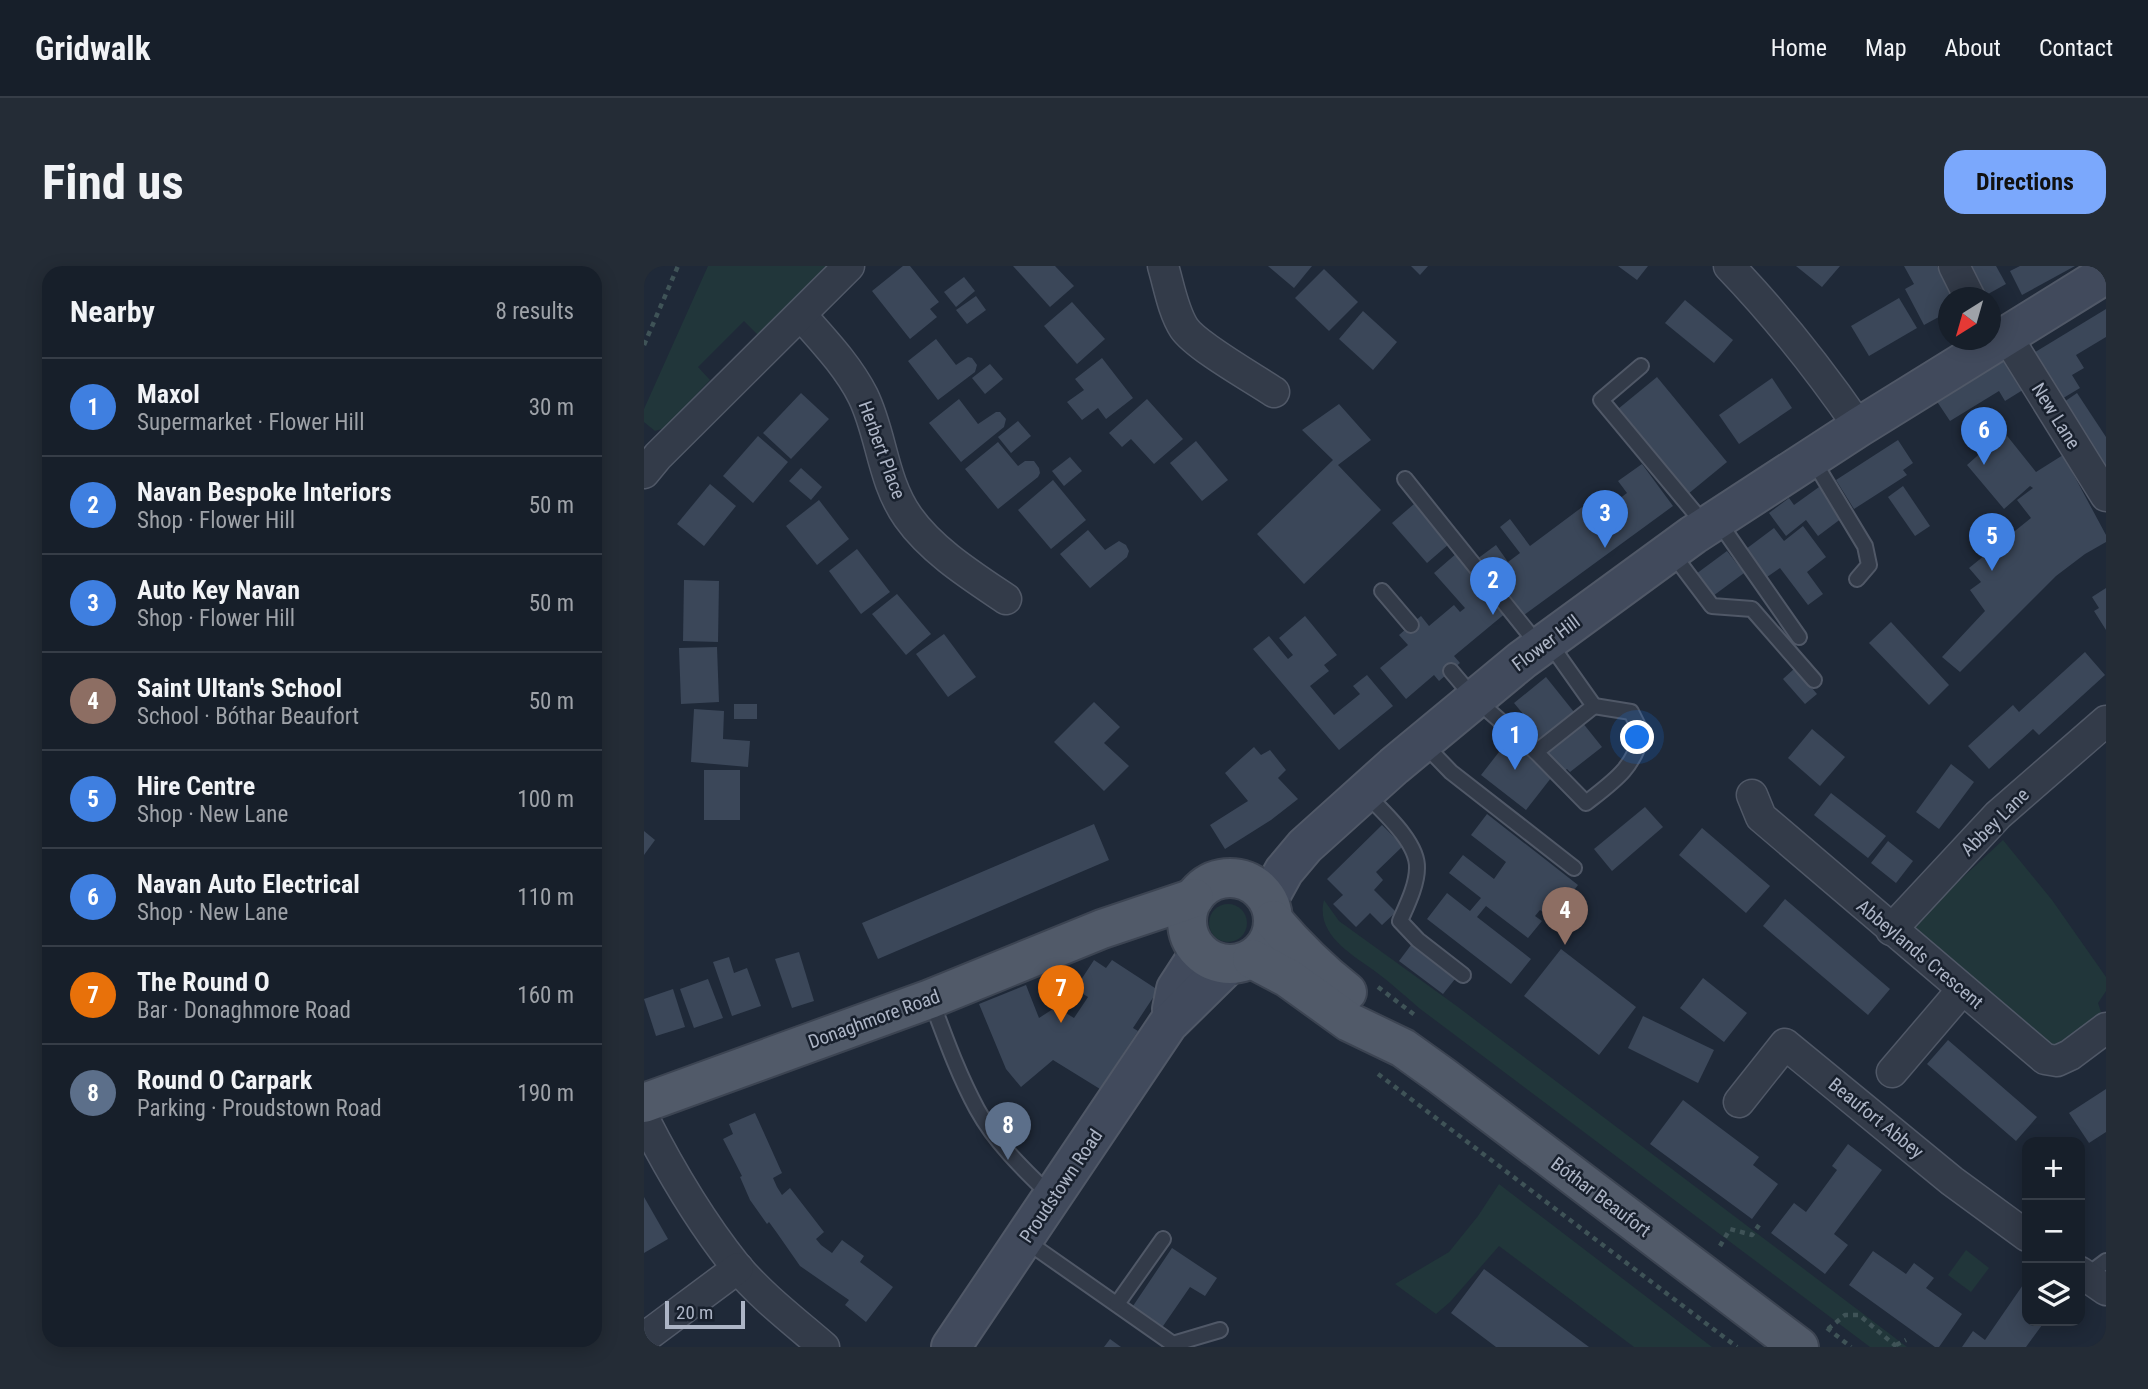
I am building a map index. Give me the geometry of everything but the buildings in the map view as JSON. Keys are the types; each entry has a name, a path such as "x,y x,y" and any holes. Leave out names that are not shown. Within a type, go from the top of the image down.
{"main road":[{"name":"Flower Hill","path":"2001,335 2106,274"},
{"name":"Flower Hill","path":"1271,910 1284,872 1305,846 1422,742 1463,684 1544,644 1712,523 1978,350"},
{"path":"1102,929 1218,953 1268,942 1271,910 1254,886 1236,878 1226,878 1207,885 1194,898 1189,910 1187,922 1218,953"},
{"name":"Donaghmore Road","path":"644,1103 930,999 1102,929 1194,898"},
{"name":"Bóthar Beaufort","path":"1271,910 1299,950 1323,973 1362,1003 1403,1048"},
{"name":"Bóthar Beaufort","path":"1218,953 1288,978 1349,1021 1403,1048 1814,1338"},
{"name":"Proudstown Road","path":"951,1347 1168,1024 1176,989 1218,953"}],"street":[{"path":"644,474 658,456 849,266"},
{"path":"1163,266 1178,317 1185,330 1274,392"},
{"path":"1728,266 1766,304 1802,347 1859,427"},
{"path":"1955,266 1965,287"},
{"name":"Herbert Place","path":"801,315 842,362 863,395 893,491 908,518 937,548 1006,599"},
{"name":"New Lane","path":"2001,345 2106,496"},
{"name":"Abbey Lane","path":"1891,930 1998,815 2106,721"},
{"name":"Abbeylands Crescent","path":"1752,795 1761,817 2045,1059 2057,1061 2070,1055 2106,1028"},
{"path":"1892,1072 1962,989"},
{"name":"Beaufort Abbey","path":"1739,1102 1785,1044 1952,1181 2022,1232"},
{"path":"644,1119 706,1226 738,1268 824,1347"},
{"path":"644,1338 738,1268"}],"lane":[{"path":"1641,366 1601,400 1712,523 1799,637"},
{"path":"1812,458 1865,546 1869,565 1857,579"},
{"path":"1405,479 1594,706 1631,712 1642,734 1637,753 1621,776 1586,803 1463,684"},
{"path":"1670,552 1712,606 1752,609 1814,680"},
{"path":"1382,591 1411,625"},
{"path":"1536,752 1594,706"},
{"path":"1422,742 1451,772 1574,868"},
{"path":"1364,792 1408,842 1418,867 1400,920 1418,940 1463,975"},
{"path":"930,999 958,1072 978,1112 1015,1161 1053,1198"},
{"path":"1117,1304 1163,1239"},
{"path":"1025,1240 1173,1344 1220,1330"}],"path":[{"path":"644,345 678,266"},
{"path":"1370,1068 1737,1347"},
{"path":"1720,1247 1730,1229 1752,1235 1759,1225"},
{"path":"1859,1315 1861,1307"},
{"path":"1814,1338 1845,1315 1859,1315 1897,1346 1906,1340"}],"green space":[{"path":"708,266 826,266 758,335 744,321 698,367 710,380 665,428 655,431 644,422 644,409"},
{"path":"2003,840 2052,900 2106,977 2106,991 2098,1003 2103,1018 2060,1048 2051,1046 1923,938 1916,929 1917,920"},
{"path":"1324,900 1339,921 1458,1007 1907,1347 1870,1347 1419,1008 1347,951 1330,934 1325,924"},
{"path":"1228,904 1242,909 1247,923 1242,937 1228,942 1214,937 1209,923 1214,909"},
{"path":"1499,1184 1712,1347 1634,1347 1499,1246 1450,1302 1436,1314 1395,1284 1449,1252"},
{"path":"1966,1250 1989,1268 1971,1292 1948,1275"}],"place":[{"name":"Navan Auto Electrical","path":"1984,465"},
{"name":"Auto Key Navan","path":"1605,548"},
{"name":"Hire Centre","path":"1992,571"},
{"name":"Navan Bespoke Interiors","path":"1493,615"},
{"name":"Maxol","path":"1515,770"},
{"name":"Saint Ultan's School","path":"1565,945"},
{"name":"The Round O","path":"1061,1023"},
{"name":"Round O Carpark","path":"1008,1160"}]}
